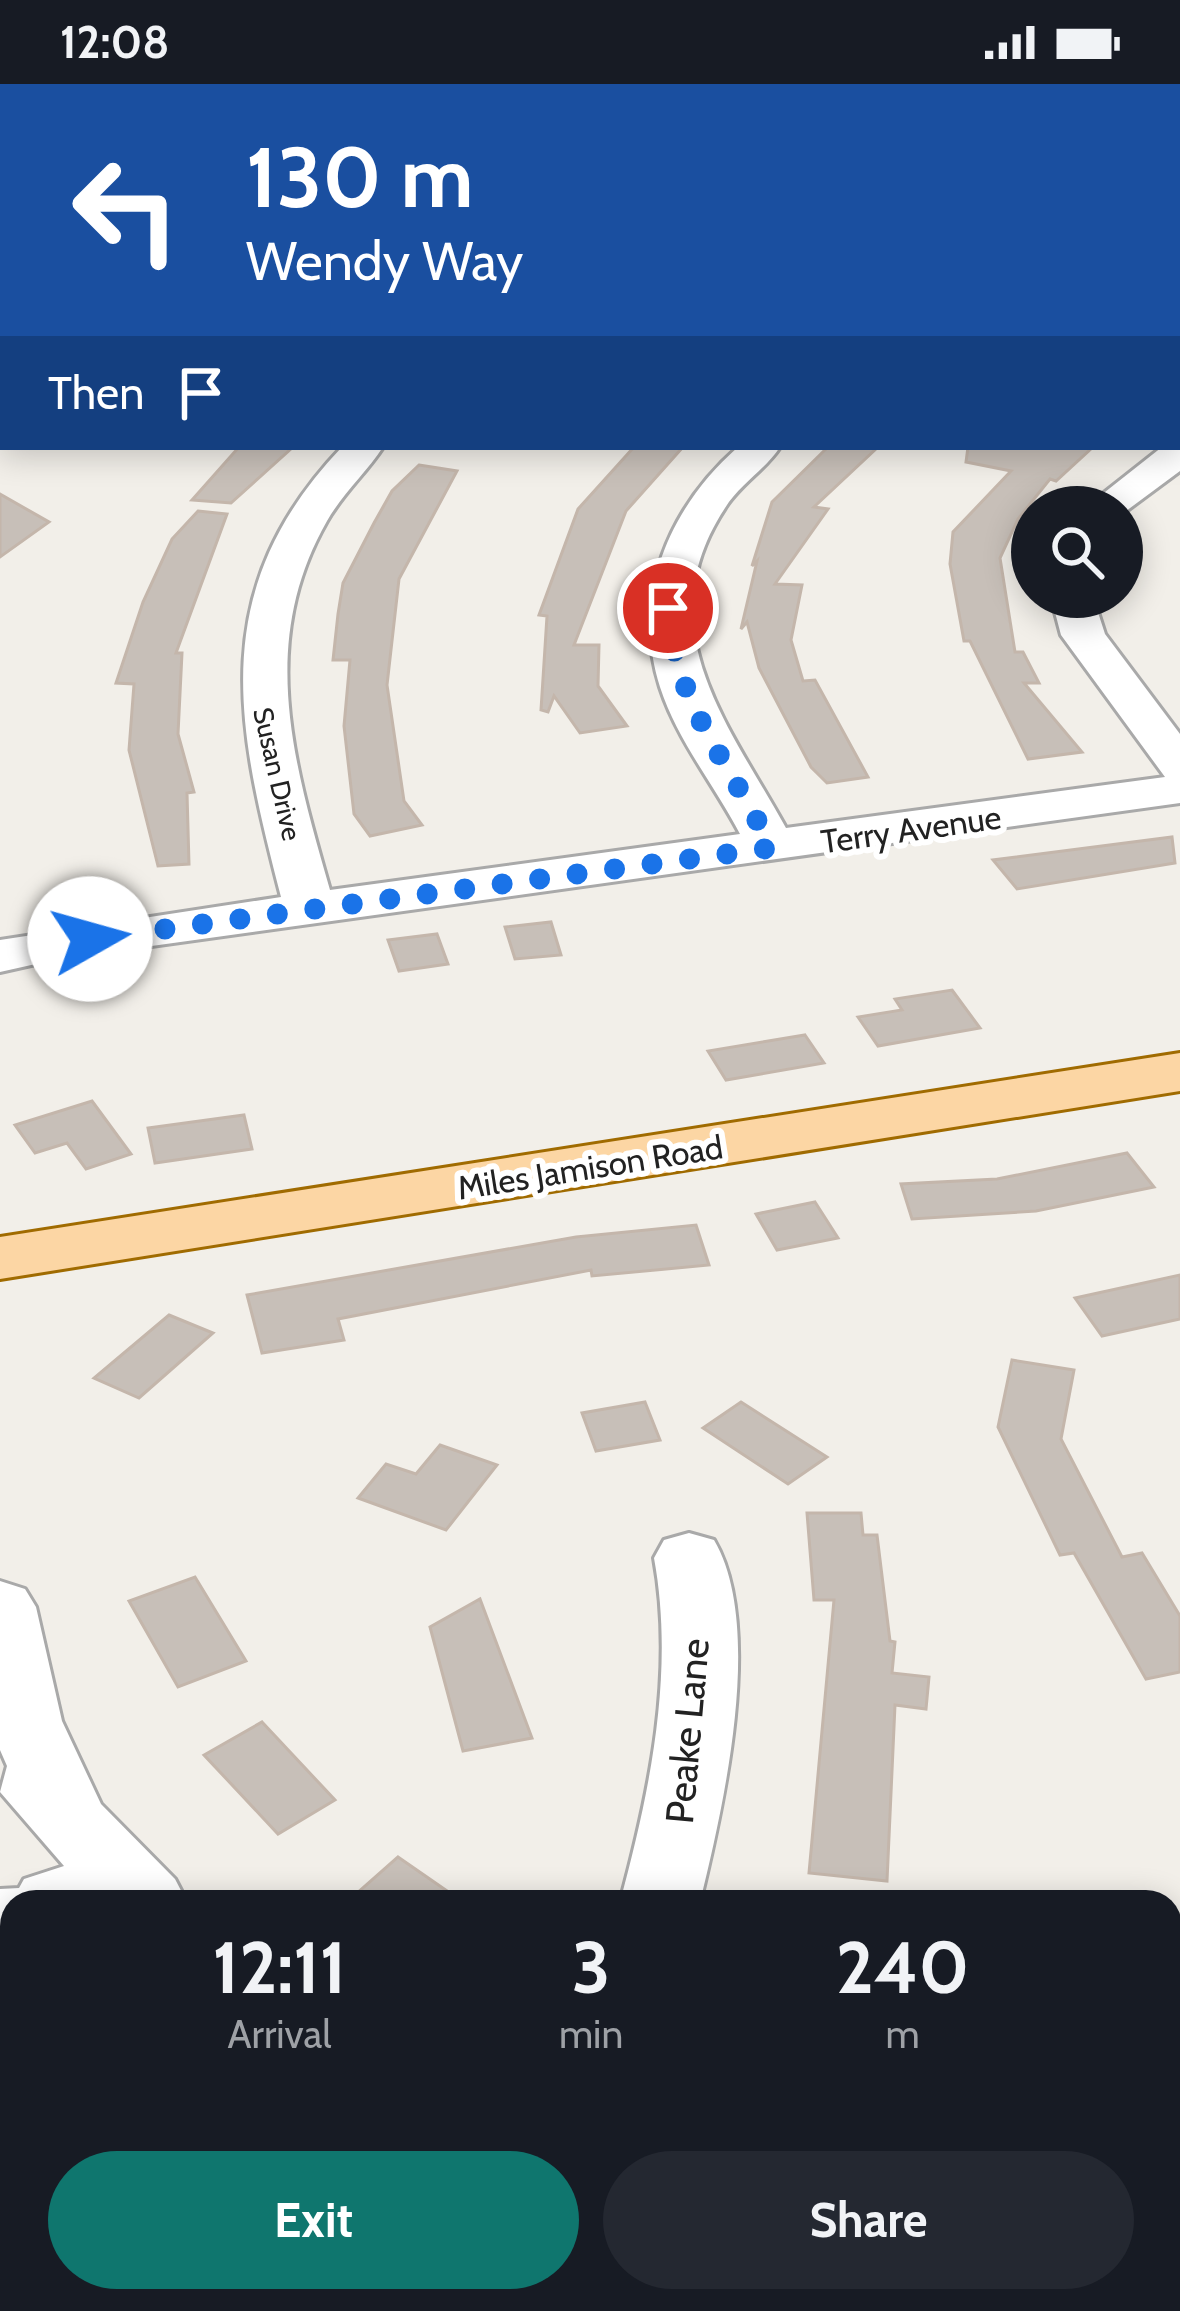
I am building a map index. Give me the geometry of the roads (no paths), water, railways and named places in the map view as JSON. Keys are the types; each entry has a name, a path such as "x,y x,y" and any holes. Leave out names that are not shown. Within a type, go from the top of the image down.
{"main road":[{"name":"Miles Jamison Road","path":"0,1258 1180,1072"}],"street":[{"name":"Susan Drive","path":"298,911 307,898 259,698 264,614 287,554 311,512 362,450"},
{"path":"757,450 730,473 701,510 680,550 668,608 677,669 702,729 751,805 771,848"},
{"path":"1134,486 1180,452"},
{"path":"1078,618 1083,635 1180,766"},
{"name":"Terry Avenue","path":"0,956 58,943 1180,789"},
{"name":"Peake Lane","path":"663,1890 676,1844 698,1660 695,1580 688,1558"},
{"path":"0,1607 25,1721 66,1813"},
{"path":"0,1755 66,1813 136,1890"}]}
